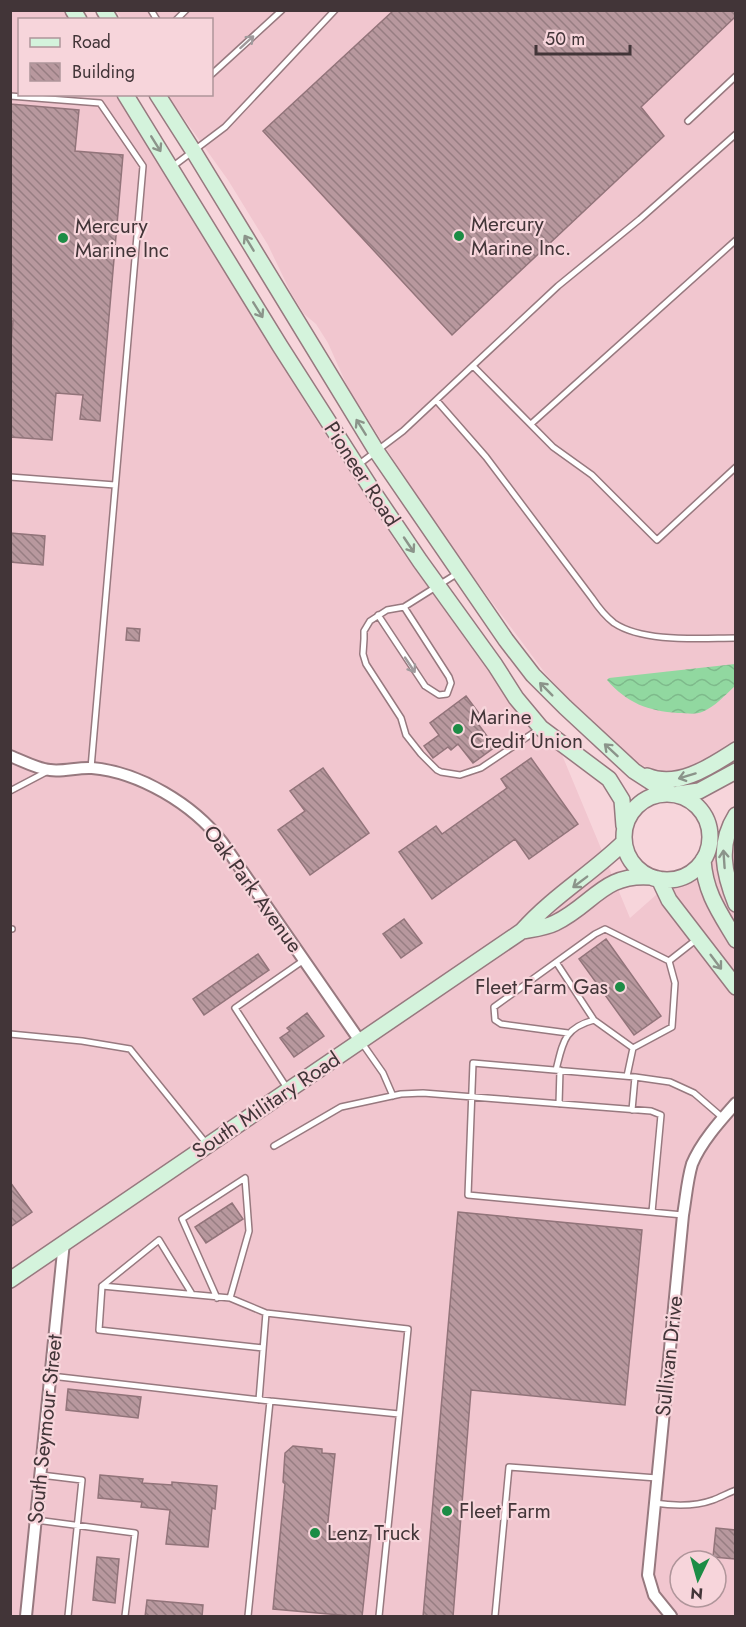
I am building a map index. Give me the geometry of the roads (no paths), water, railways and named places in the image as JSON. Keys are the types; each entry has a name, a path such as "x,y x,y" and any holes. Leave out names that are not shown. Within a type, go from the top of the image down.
{"main road":[{"name":"Pioneer Road","path":"126,96 356,466 437,586 495,665 516,698 541,728 609,779 622,800 624,826"},
{"name":"Pioneer Road","path":"158,96 377,452 458,573 532,675 634,771 672,794"},
{"path":"634,771 653,778 677,779 702,770 735,750"},
{"path":"735,771 699,791 653,795 640,802 630,813 624,826 623,843 633,864 655,878 735,987"},
{"path":"672,794 689,800 704,814 710,833 706,854 705,883 709,895 735,940"},
{"path":"655,878 672,880 695,870 735,808"},
{"path":"735,815 728,830 723,852 725,872 735,904"},
{"name":"South Military Road","path":"10,1280 522,931 536,915 597,868 623,843"},
{"name":"South Military Road","path":"522,931 554,924 617,880 638,876 655,878"}],"street":[{"name":"Oak Park Avenue","path":"10,756 49,770 91,768 131,778 181,802 198,815 222,842 360,1041"},
{"name":"Sullivan Drive","path":"671,1617 656,1598 648,1579 683,1215 693,1164 708,1137 735,1103"},
{"name":"South Seymour Street","path":"26,1617 64,1242"}],"lane":[{"path":"213,73 282,10"},
{"path":"171,168 225,127 335,10"},
{"path":"688,121 735,76"},
{"path":"10,96 100,103 142,166 91,768"},
{"path":"356,466 398,436 574,272 640,219 735,134"},
{"path":"531,424 735,240"},
{"path":"473,366 553,447 592,475 657,540 735,467"},
{"path":"437,401 486,457 611,620 630,630 650,635 735,638"},
{"path":"10,477 115,485"},
{"path":"458,573 404,607 387,610 378,615 367,625 364,631 363,654 366,664 400,718 406,735 436,770 460,775 473,772 541,728"},
{"path":"378,615 424,686 439,695 447,694 451,683 449,677 404,607"},
{"path":"10,791 49,770"},
{"path":"568,1033 501,1024 495,1020 494,1007 604,929 669,961 675,982 672,1027 633,1047"},
{"path":"669,961 698,938"},
{"path":"288,1090 235,1008 305,960"},
{"path":"556,962 594,1020 633,1047"},
{"path":"559,1104 558,1070 568,1033 580,1023 594,1020"},
{"path":"10,1034 82,1041 130,1049 207,1144"},
{"path":"360,1041 383,1074 393,1096"},
{"path":"627,1076 633,1047"},
{"path":"683,1215 468,1195 473,1063 627,1076 670,1083 694,1094 723,1118"},
{"path":"632,1110 635,1077"},
{"path":"274,1146 341,1107 393,1096 423,1093 651,1111 661,1115 652,1212"},
{"path":"217,1298 182,1219 245,1178 249,1232 230,1298"},
{"path":"192,1294 159,1240 102,1286 99,1330 263,1348"},
{"path":"102,1286 230,1298 266,1314 408,1329 379,1617"},
{"path":"259,1400 266,1314"},
{"path":"50,1376 399,1414"},
{"path":"248,1617 270,1401"},
{"path":"495,1617 509,1467 657,1478"},
{"path":"40,1475 82,1480 68,1617"},
{"path":"654,1503 674,1506 697,1504 714,1500 735,1490"},
{"path":"35,1520 135,1533 126,1617"}],"water":[{"path":"735,664 735,686 711,707 696,713 667,712 648,708 622,695 607,680 609,678"}],"place":[{"name":"Mercury Marine Inc.","path":"459,236"},
{"name":"Mercury Marine Inc","path":"63,238"},
{"name":"Marine Credit Union","path":"458,729"},
{"name":"Fleet Farm Gas","path":"620,987"},
{"name":"Fleet Farm","path":"447,1511"},
{"name":"Lenz Truck","path":"315,1533"}]}
